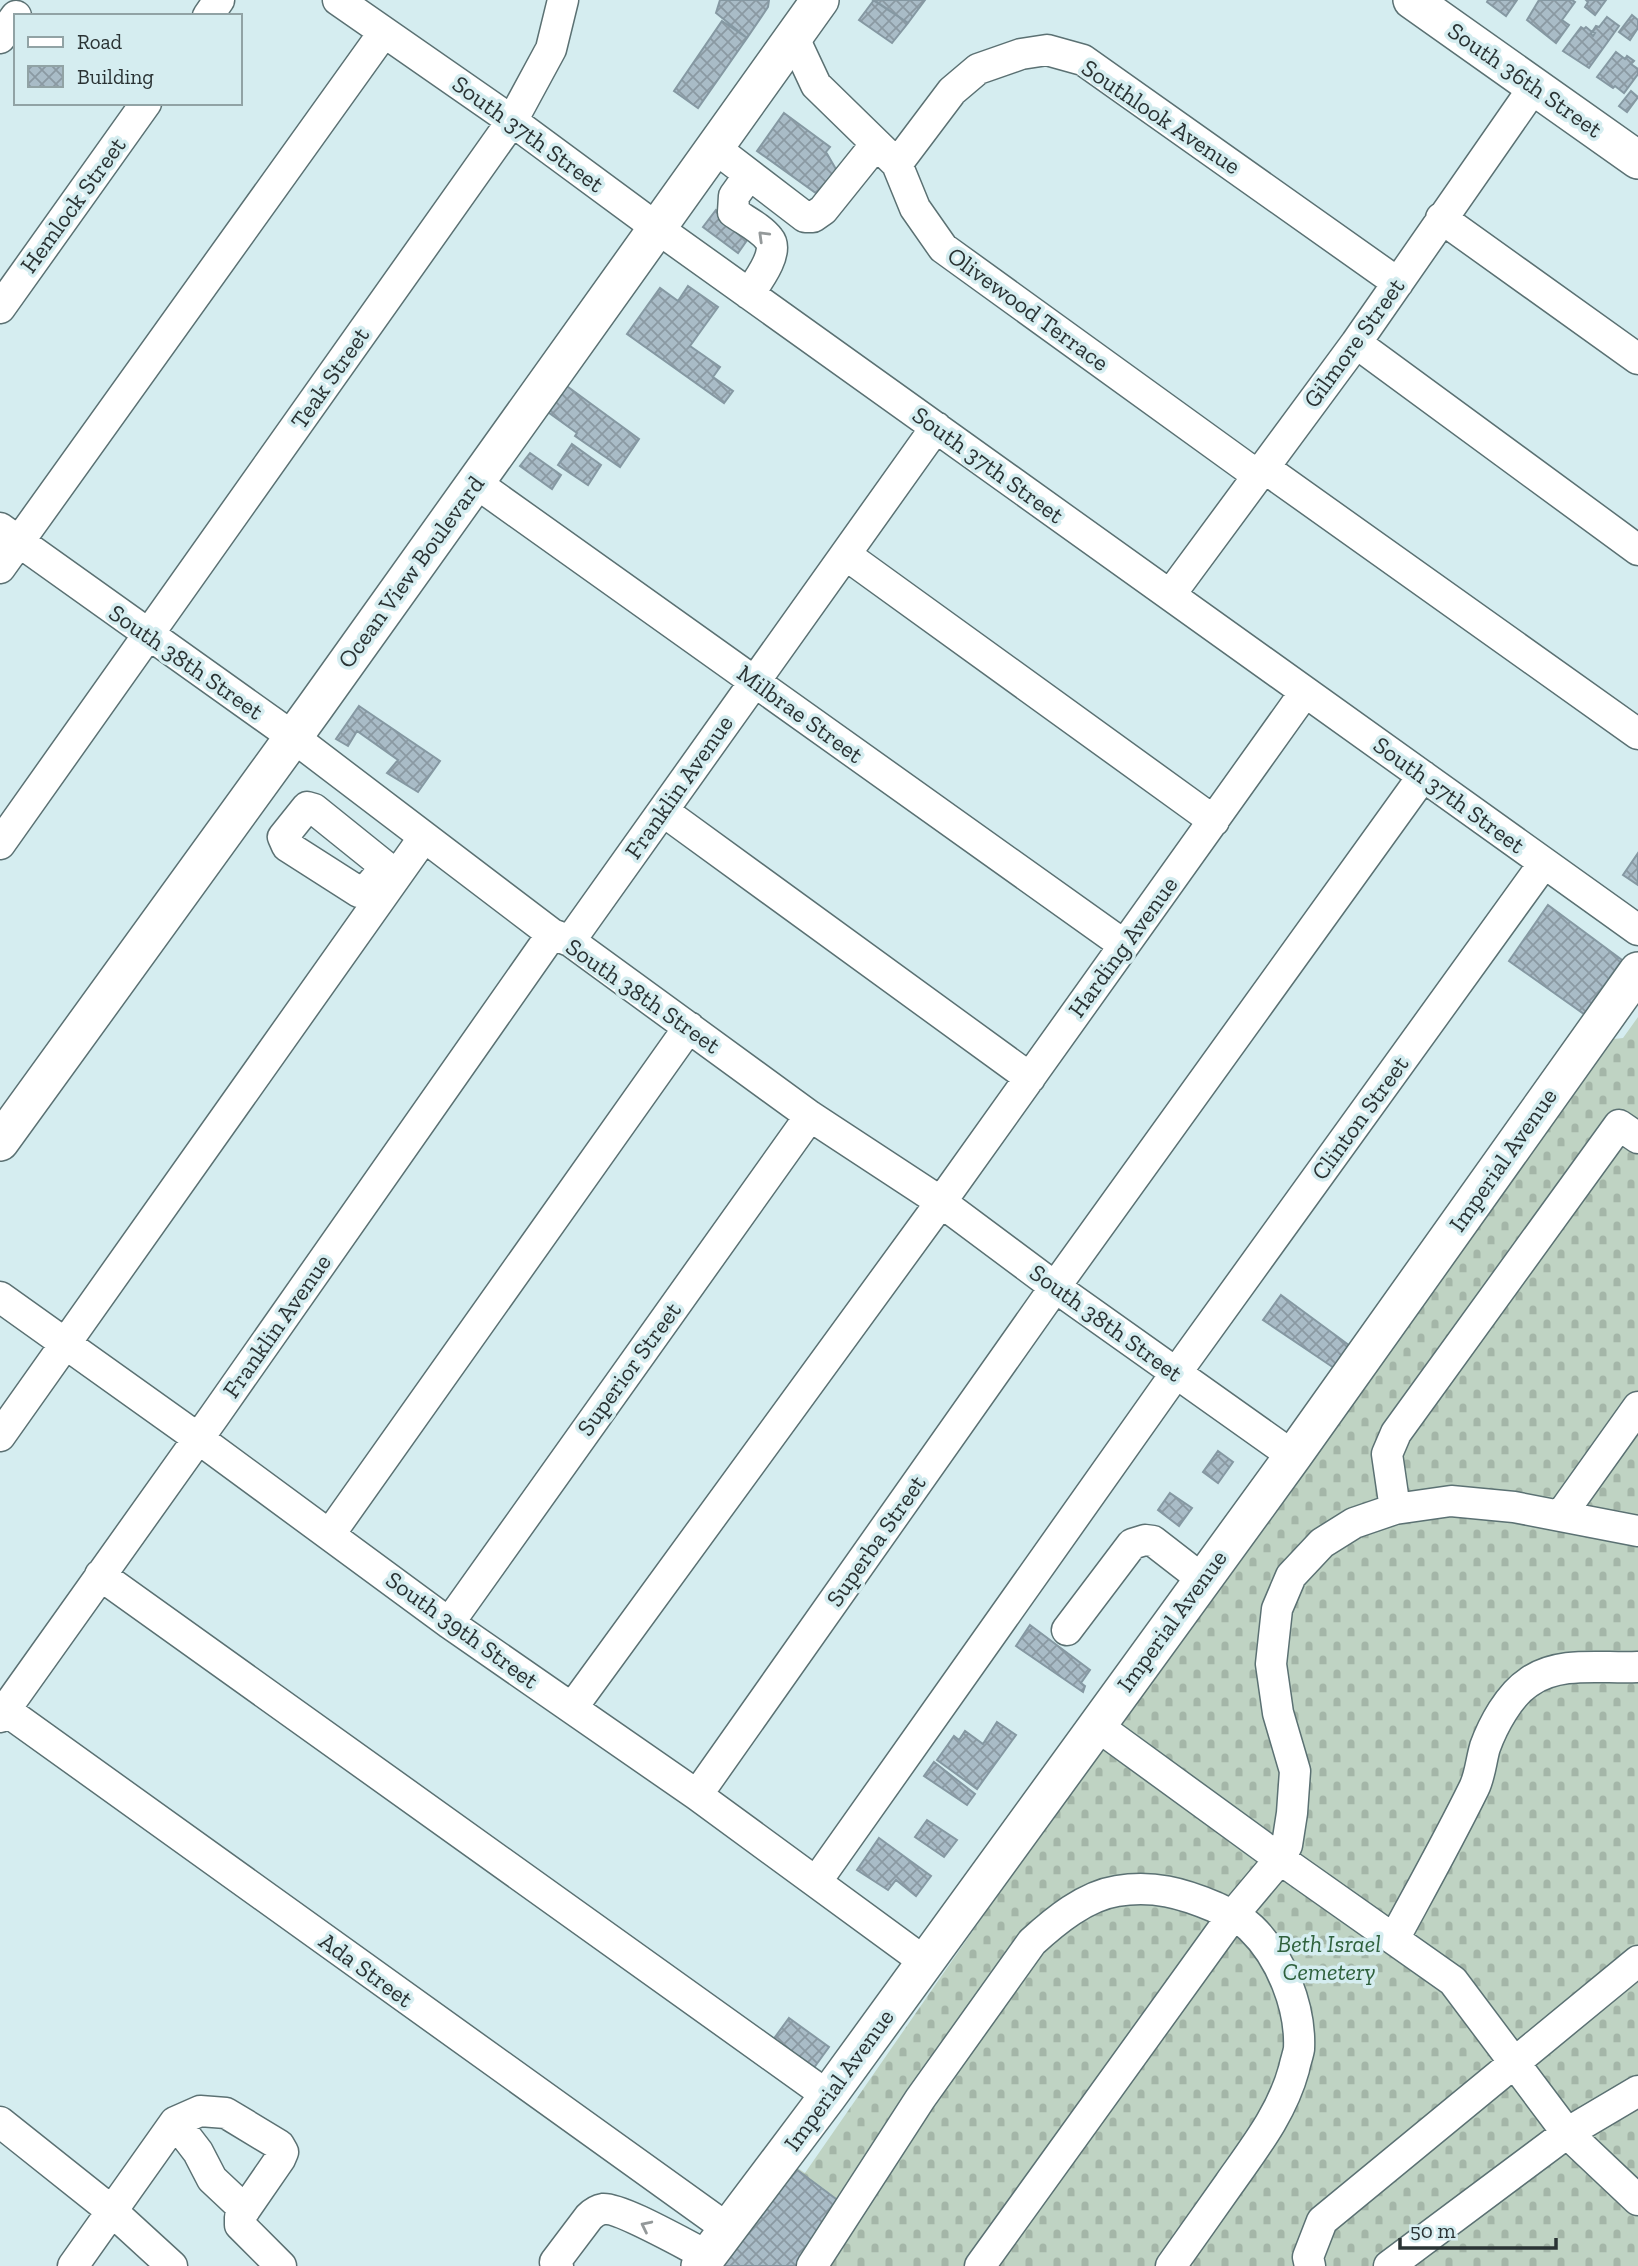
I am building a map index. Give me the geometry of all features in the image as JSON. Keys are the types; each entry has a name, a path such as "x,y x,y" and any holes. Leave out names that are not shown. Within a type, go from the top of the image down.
{"main road":[{"name":"Ocean View Boulevard","path":"0,1142 476,483 820,0"},
{"name":"South 36th Street","path":"1412,0 1638,160"},
{"name":"Imperial Avenue","path":"712,2250 828,2096 1293,1456 1638,971"}],"street":[{"name":"South 37th Street","path":"338,0 512,121 657,228 1638,930"},
{"name":"Teak Street","path":"0,844 512,121 551,49 564,0"},
{"path":"0,38 14,19"},
{"path":"0,568 10,535 384,32"},
{"name":"Olivewood Terrace","path":"794,38 816,85 887,154 915,208 943,248 1638,734"},
{"name":"Southlook Avenue","path":"749,174 805,217 813,217 887,154 951,91 978,69 1021,54 1046,50 1083,60 1398,283"},
{"name":"Gilmore Street","path":"1170,595 1356,343 1534,88"},
{"name":"Hemlock Street","path":"0,308 145,105"},
{"path":"715,148 749,174 734,196 733,212 769,239 773,247 770,259 749,294"},
{"path":"1441,218 1638,359"},
{"path":"1356,343 1638,550"},
{"name":"Franklin Avenue","path":"2,1714 561,937 663,811 936,428"},
{"name":"Milbrae Street","path":"476,483 1124,945"},
{"name":"South 38th Street","path":"10,535 293,737 424,837 810,1116 941,1202 1055,1287 1293,1456"},
{"path":"846,555 1213,821"},
{"name":"Harding Avenue","path":"572,1708 1030,1079 1305,692"},
{"name":"Superba Street","path":"696,1795 1055,1287 1423,776"},
{"path":"663,811 1030,1079"},
{"path":"0,1436 391,871 424,837"},
{"name":"Clinton Street","path":"817,1882 1176,1373 1544,863"},
{"path":"330,1534 689,1027"},
{"name":"Superior Street","path":"449,1623 810,1116"},
{"path":"1395,1510 1387,1454 1395,1433 1619,1125 1638,1138"},
{"name":"South 39th Street","path":"0,1297 199,1438 449,1623 696,1795 925,1962"},
{"path":"1561,1515 1638,1407"},
{"path":"980,2266 1233,1915 1280,1859 1287,1845 1295,1771 1279,1713 1271,1664 1277,1609 1291,1576 1322,1543 1354,1523 1395,1510 1451,1501 1514,1507 1638,1531"},
{"path":"1067,1630 1132,1544 1145,1540 1153,1541 1202,1579"},
{"path":"100,1575 828,2096"},
{"path":"1394,1939 1476,1785 1486,1745 1508,1703 1529,1681 1551,1672 1581,1666 1638,1667"},
{"name":"Ada Street","path":"2,1714 712,2250"},
{"path":"1096,1725 1453,1982 1567,2133 1638,2200"},
{"path":"812,2266 920,2099 1032,1942 1049,1927 1090,1900 1115,1891 1142,1888 1189,1895 1233,1915 1251,1928 1272,1955 1286,1982 1296,2016 1299,2049 1290,2083 1278,2112 1171,2266"},
{"path":"1310,2266 1308,2257 1322,2221 1638,1961"},
{"path":"1389,2266 1567,2133 1638,2091"},
{"path":"73,2266 175,2122 200,2111 226,2113 279,2146 283,2152 281,2159 240,2217 240,2225 281,2266"},
{"path":"0,2122 113,2213 172,2266"},
{"path":"175,2122 198,2152 212,2179 245,2210"},
{"path":"555,2265 589,2217 595,2211 605,2208 712,2250"}],"green space":[{"name":"Beth Israel Cemetery","path":"1638,1017 1638,2266 725,2266 796,2167 805,2173 1098,1750 1614,1039 1623,1038"}],"building":[{"path":"720,0 769,0 768,7 747,38 716,13"},
{"path":"873,0 925,0 908,23"},
{"path":"874,0 908,23 892,43 859,20"},
{"path":"1517,0 1506,16 1487,2"},
{"path":"1539,0 1575,2 1562,20 1569,25 1556,43 1527,20"},
{"path":"1586,0 1606,0 1595,15 1585,7 1588,2"},
{"path":"1632,15 1638,20 1638,28 1630,40 1619,32"},
{"path":"1607,17 1619,26 1589,68 1563,51 1581,27 1592,32"},
{"path":"722,21 747,38 698,108 674,91"},
{"path":"1616,52 1625,59 1627,56 1634,61 1631,64 1638,69 1638,74 1624,93 1597,77"},
{"path":"1631,91 1638,97 1627,112 1619,106"},
{"path":"784,113 830,147 826,152 837,171 820,196 757,151"},
{"path":"716,210 750,236 738,253 703,227"},
{"path":"688,286 718,307 690,346 720,367 713,377 733,391 724,403 627,334 660,288 678,301"},
{"path":"564,384 639,439 620,467 575,436 577,433 545,410"},
{"path":"572,444 601,465 588,485 558,465"},
{"path":"530,453 561,475 552,489 520,466"},
{"path":"359,706 440,761 418,792 387,773 398,760 357,731 348,746 336,739"},
{"path":"1638,853 1638,885 1623,875"},
{"path":"1548,905 1622,960 1584,1014 1509,961"},
{"path":"1281,1295 1350,1346 1334,1368 1263,1320"},
{"path":"1218,1451 1233,1462 1218,1483 1203,1472"},
{"path":"1170,1493 1192,1508 1179,1526 1158,1510"},
{"path":"1030,1625 1090,1670 1081,1683 1085,1686 1083,1692 1016,1646"},
{"path":"997,1722 1016,1735 977,1789 937,1760 954,1736 959,1740 965,1731 983,1744"},
{"path":"934,1762 975,1794 967,1805 924,1776"},
{"path":"927,1820 957,1840 944,1857 915,1837"},
{"path":"879,1838 931,1876 916,1896 896,1880 888,1890 857,1870"},
{"path":"789,2018 829,2047 808,2076 767,2048"},
{"path":"796,2169 844,2205 800,2266 723,2266"}]}
